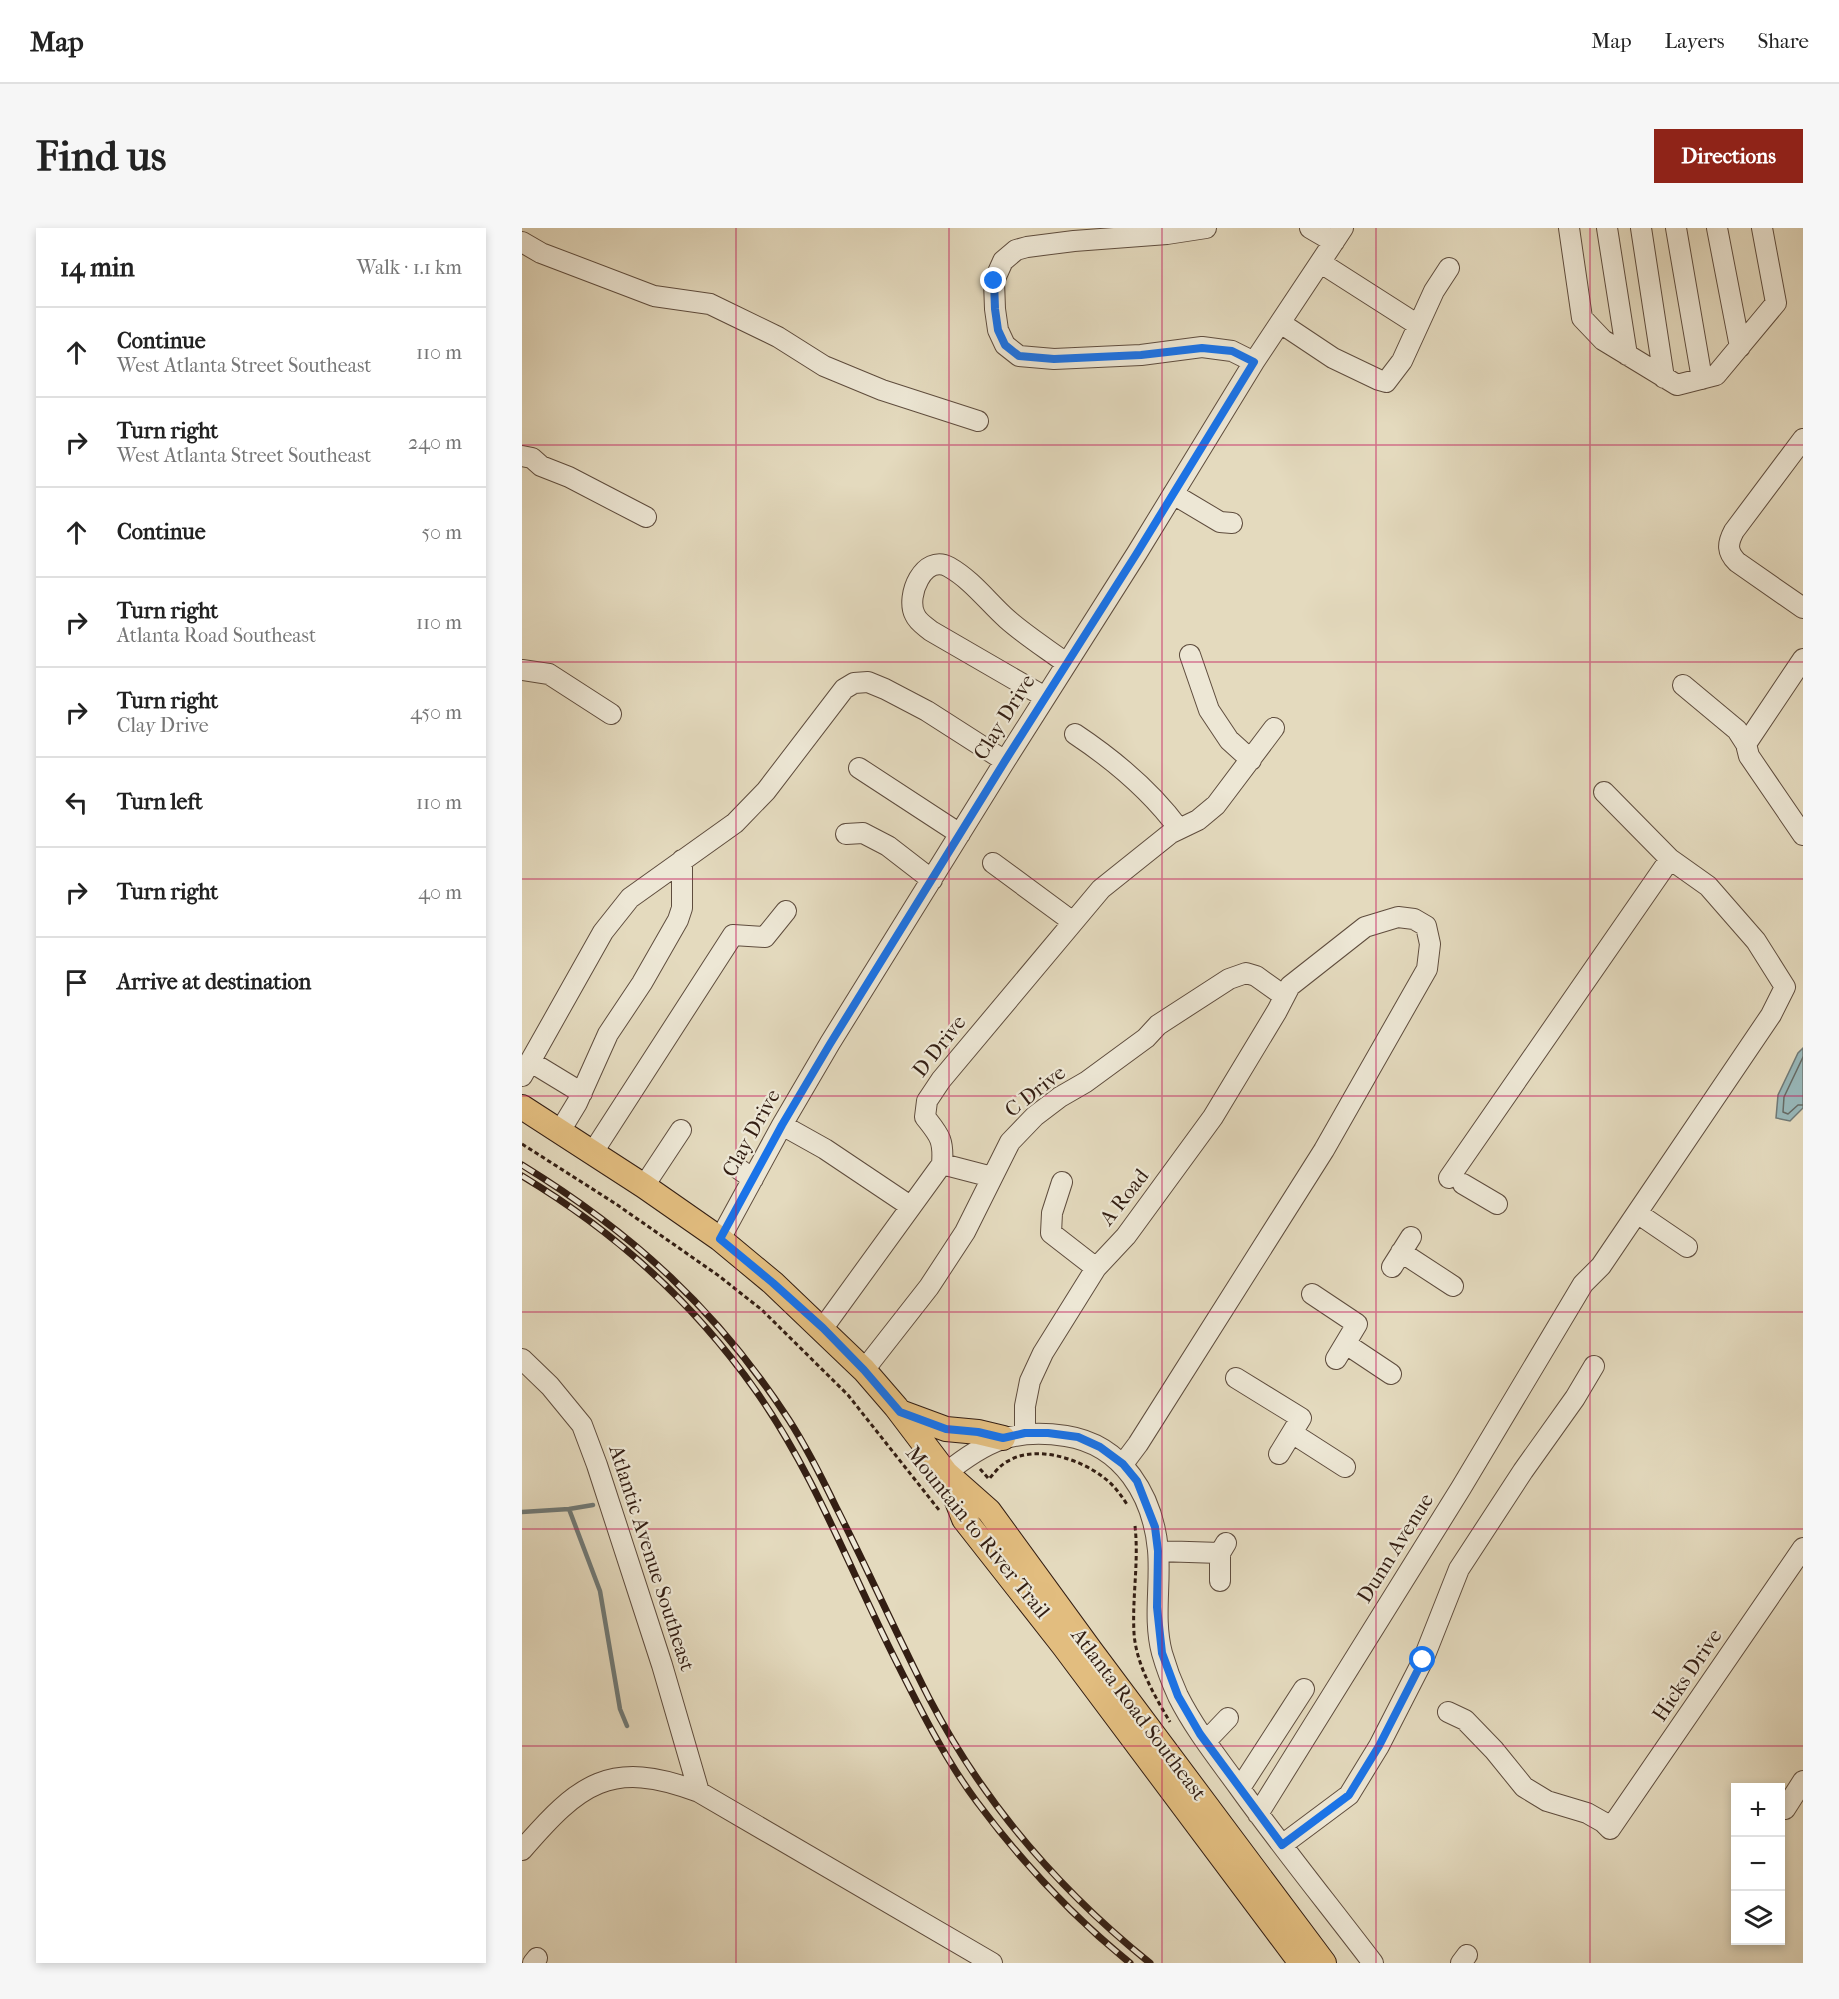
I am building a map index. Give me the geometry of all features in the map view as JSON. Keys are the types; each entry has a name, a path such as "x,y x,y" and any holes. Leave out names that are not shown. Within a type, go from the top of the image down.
{"main road":[{"name":"Atlanta Road Southeast","path":"522,1107 593,1152 720,1239 823,1328 864,1370 900,1412 946,1473 989,1511 1091,1652 1324,1963"},
{"path":"900,1412 946,1429 1014,1436"},
{"name":"Atlanta Road Southeast","path":"946,1473 964,1519 1063,1645 1301,1963"}],"street":[{"path":"1206,228 1167,234 1062,242 1016,250 1003,261 994,281 998,330 1005,345 1019,356 1065,359 1141,355 1202,348 1232,351 1254,362"},
{"path":"1310,228 1339,235"},
{"path":"1569,228 1582,318 1603,340 1677,385 1716,375 1776,303 1762,228"},
{"path":"1607,228 1627,354"},
{"path":"1641,228 1664,378"},
{"path":"1676,228 1702,379"},
{"path":"1718,228 1740,347"},
{"name":"Clay Drive","path":"720,1239 782,1125 1005,761 1254,362 1282,324 1339,235"},
{"path":"522,242 541,253 654,296 710,304 778,337 834,370 882,390 978,421"},
{"path":"1321,263 1418,325"},
{"path":"1282,324 1334,358 1386,382 1402,361 1434,291 1449,268"},
{"path":"1800,450 1734,531 1729,541 1729,549 1730,555 1737,561 1803,608"},
{"path":"522,456 532,458 532,469 569,477 646,517"},
{"path":"1173,494 1220,522 1232,523"},
{"path":"1045,698 931,631 920,622 914,613 912,597 918,579 927,569 936,565 946,565 969,581 1008,620 1066,663"},
{"path":"1190,655 1209,710 1229,740 1251,760"},
{"path":"1746,744 1803,659"},
{"path":"522,669 549,674 611,714"},
{"path":"582,1093 526,1069 603,932 630,898 735,823 766,791 844,689 854,683 868,682 885,689 927,711 1005,761"},
{"path":"1683,685 1737,730 1746,744 1749,756 1803,835"},
{"name":"D Drive","path":"942,1164 943,1148 939,1135 925,1117 927,1101 941,1080 1101,889 1171,833 1198,820 1216,805 1274,728"},
{"path":"1075,734 1099,750 1143,786 1166,810 1179,829"},
{"path":"859,768 960,834"},
{"path":"1497,1204 1456,1181 1670,859 1604,792"},
{"path":"846,834 863,833 888,846 932,880"},
{"name":"Dunn Avenue","path":"1258,1814 1461,1488 1583,1284 1601,1266 1771,1015 1785,987 1756,940 1708,886 1670,859"},
{"path":"560,1131 582,1093 608,1034 642,983 678,920 681,908 682,861"},
{"path":"993,863 1073,922"},
{"path":"593,1152 733,934 765,937 786,911"},
{"name":"A Road","path":"1014,1436 1026,1406 1030,1381 1043,1353 1096,1268 1126,1236 1213,1117 1290,986 1365,927 1398,917 1414,919 1426,926 1430,944 1427,969 1324,1150 1144,1435 1123,1464"},
{"name":"C Drive","path":"864,1370 929,1287 965,1232 1010,1142 1035,1116 1146,1038 1158,1025 1229,979 1246,973 1256,976 1284,996"},
{"path":"782,1125 825,1149 910,1206"},
{"path":"644,1186 681,1130"},
{"path":"823,1328 942,1164 992,1177"},
{"path":"736,1167 753,1179"},
{"path":"1062,1182 1052,1213 1051,1233 1096,1268"},
{"path":"1637,1213 1687,1247"},
{"path":"1401,1252 1453,1286"},
{"path":"1312,1294 1357,1324 1341,1351 1391,1374"},
{"name":"Atlantic Avenue Southeast","path":"522,1359 550,1386 582,1425 662,1665 699,1792"},
{"path":"1282,1845 1349,1795 1379,1746 1423,1660 1459,1569 1523,1471 1575,1398 1594,1366"},
{"path":"1236,1378 1301,1418 1279,1454"},
{"path":"946,1473 975,1450 1014,1436 1048,1433 1078,1437 1100,1447 1123,1464 1137,1481 1155,1527 1158,1551 1157,1607 1162,1653 1178,1696 1206,1741 1258,1814 1373,1963"},
{"path":"1292,1433 1345,1467"},
{"path":"1158,1551 1223,1548 1220,1581"},
{"name":"Hicks Drive","path":"1448,1712 1465,1720 1494,1750 1524,1787 1546,1801 1587,1813 1610,1829 1803,1548"},
{"path":"1240,1788 1304,1689"},
{"path":"1206,1741 1228,1718"},
{"path":"522,1850 549,1819 573,1797 595,1784 636,1777 659,1779 699,1792 992,1963"},
{"path":"1785,1809 1803,1781"}],"path":[{"name":"Mountain to River Trail","path":"522,1144 616,1204 719,1276 762,1310 848,1395 945,1518"}],"water":[{"path":"1803,1048 1803,1108 1790,1121 1776,1118 1778,1095 1798,1053"}],"waterway":[{"path":"522,1512 593,1505"},
{"path":"569,1509 600,1591 620,1709 627,1726"}],"railway":[{"path":"522,1165 601,1218 637,1247 703,1309 733,1344 762,1381 808,1452 929,1698 974,1773 999,1808 1054,1874 1117,1935 1150,1963"},
{"path":"522,1176 589,1220 650,1271 679,1299 732,1359 756,1391 796,1456 831,1523 914,1697 965,1786 1011,1845 1048,1887 1130,1963"}],"route":[{"path":"994,281 998,330 1005,345 1019,356 1054,359 1141,355 1202,348 1232,351 1254,362 830,1044 782,1125 720,1239 823,1328 864,1370 900,1412 946,1429 978,1432 1003,1438 1025,1433 1078,1437 1100,1447 1123,1464 1137,1481 1155,1527 1158,1551 1157,1607 1162,1653 1178,1696 1200,1734 1282,1845 1349,1795 1379,1746 1423,1660"}]}
